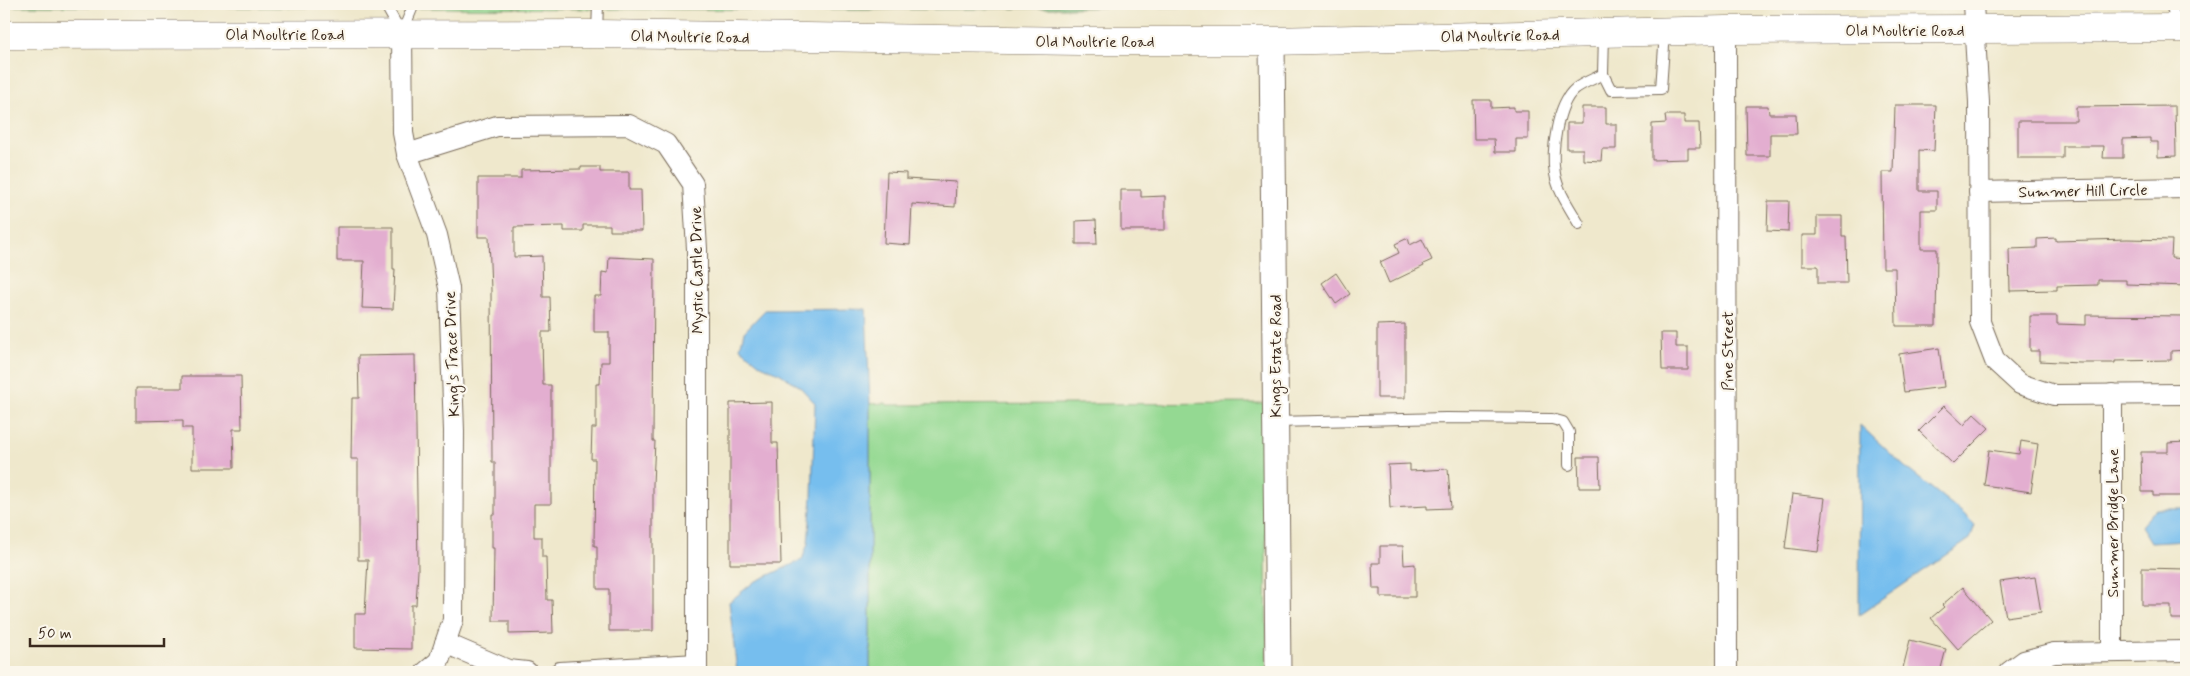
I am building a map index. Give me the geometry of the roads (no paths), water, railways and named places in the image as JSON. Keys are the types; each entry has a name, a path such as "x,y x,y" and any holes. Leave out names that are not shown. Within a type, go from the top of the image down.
{"main road":[{"name":"Old Moultrie Road","path":"4,35 598,34 1080,41 1272,40 1726,30 1973,17 2180,17"}],"street":[{"path":"1973,17 1979,102 1980,322 1995,360 2020,384 2054,395 2186,394"},
{"name":"Pine Street","path":"1726,30 1727,672"},
{"name":"King's Trace Drive","path":"402,34 403,133 408,154 437,235 449,288 454,431 453,620 439,661 426,672"},
{"name":"Kings Estate Road","path":"1272,40 1278,672"},
{"name":"Mystic Castle Drive","path":"408,154 497,126 629,125 666,144 693,184 698,249 697,668"},
{"name":"Summer Hill Circle","path":"1979,192 2186,188"},
{"name":"Summer Bridge Lane","path":"2112,394 2112,652"},
{"path":"445,643 508,670 527,672"},
{"path":"2009,672 2024,661 2054,653 2186,651"},
{"path":"560,672 697,668"}],"lane":[{"path":"385,4 402,34"},
{"path":"402,34 414,4"},
{"path":"598,4 598,34"},
{"path":"1604,33 1602,74 1611,90 1661,89 1665,31"},
{"path":"1578,224 1560,190 1555,174 1558,127 1564,103 1575,89 1602,74"},
{"path":"1275,422 1446,418 1552,419 1564,422 1569,432 1569,465"}],"water":[{"path":"866,309 870,404 870,669 867,672 737,672 729,602 754,582 802,560 808,543 812,497 815,403 799,386 779,373 761,365 740,348 744,332 765,310"},
{"path":"1860,425 1905,467 1975,525 1970,539 1859,615"},
{"path":"2156,509 2186,509 2186,540 2151,542 2141,526"}]}
